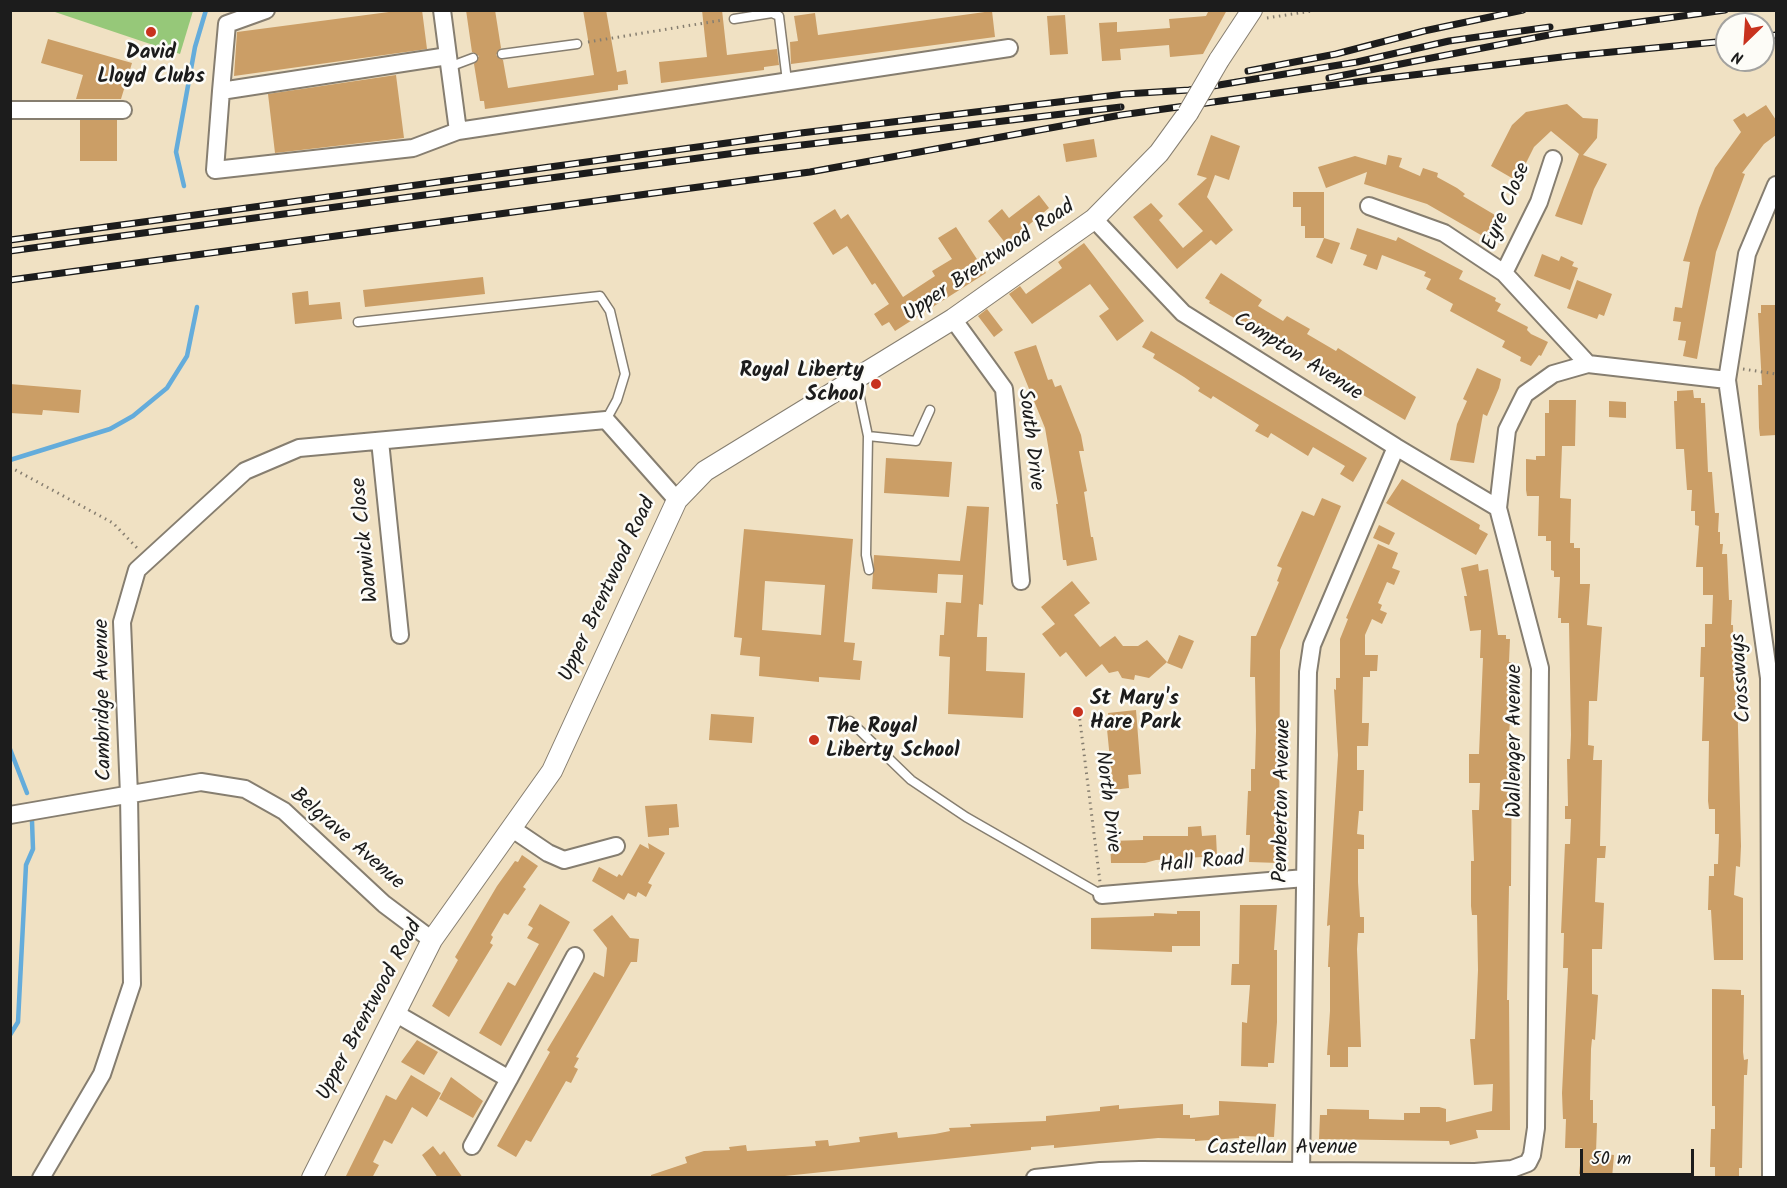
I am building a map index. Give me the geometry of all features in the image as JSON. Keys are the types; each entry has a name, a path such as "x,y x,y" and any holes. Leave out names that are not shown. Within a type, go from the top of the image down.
{"street":[{"path":"266,10 227,24 215,170 413,147 458,131 1009,48"},
{"path":"442,10 458,131"},
{"name":"Upper Brentwood Road","path":"312,1178 432,940 552,771 677,500 705,471 953,319 1094,219 1159,153 1188,113 1219,60 1249,16"},
{"path":"221,91 448,62"},
{"path":"10,110 123,110"},
{"name":"Eyre Close","path":"1504,273 1539,202 1553,159"},
{"name":"Crossways","path":"1771,1178 1774,1156 1769,678 1729,374 1748,254 1776,185"},
{"path":"1369,206 1444,233 1504,273 1588,364"},
{"name":"Compton Avenue","path":"1094,219 1183,313 1396,447 1498,508"},
{"name":"South Drive","path":"953,319 1004,389 1021,580"},
{"name":"Wallenger Avenue","path":"1528,1163 1532,1155 1536,1128 1540,668 1498,508 1507,430 1525,394 1553,374 1588,364 1729,374"},
{"path":"606,420 677,500"},
{"name":"Cambridge Avenue","path":"41,1178 102,1074 132,984 129,795 122,622 137,570 245,471 298,448 606,420"},
{"name":"Warwick Close","path":"380,441 400,634"},
{"name":"Pemberton Avenue","path":"1300,1173 1308,672 1312,645 1396,447"},
{"name":"Belgrave Avenue","path":"10,815 201,782 245,789 284,811 384,904 432,940"},
{"path":"511,828 548,853 564,860 616,846"},
{"name":"Hall Road","path":"1102,895 1305,878"},
{"path":"472,1146 576,956"},
{"path":"395,1013 508,1079"},
{"name":"Castellan Avenue","path":"1035,1178 1100,1171 1417,1175 1512,1169 1528,1163"}],"lane":[{"path":"734,19 772,13 779,16 787,81"},
{"path":"502,54 577,44"},
{"path":"448,62 474,58"},
{"path":"358,322 600,296 610,311 625,374 617,400 606,420"},
{"path":"856,379 868,436 866,555 869,570"},
{"path":"868,436 916,441 930,410"},
{"path":"850,720 911,780 966,817 1102,895"}],"path":[{"path":"1249,16 1318,10"},
{"path":"577,44 734,19"},
{"path":"1729,374 1776,374"},
{"path":"10,467 113,523 148,560"},
{"name":"North Drive","path":"1079,713 1102,895"}],"green space":[{"name":"David Lloyd Clubs","path":"52,11 193,11 180,54"}],"building":[{"path":"404,10 422,10 427,49 234,76 237,32"},
{"path":"466,10 495,10 501,48 496,55 503,60 508,88 594,75 583,10 606,10 617,72 626,70 628,84 618,85 618,90 485,109 484,101 480,101 474,64 479,56 472,52"},
{"path":"702,10 722,10 727,55 777,49 779,65 764,67 764,70 661,83 659,62 707,57"},
{"path":"1209,10 1227,10 1203,54 1170,57 1169,45 1120,49 1121,60 1102,61 1099,23 1117,22 1117,32 1170,28 1169,19 1206,16"},
{"path":"992,11 995,37 791,64 790,42 798,41 794,16 815,13 818,35"},
{"path":"1065,15 1068,54 1050,55 1047,16"},
{"path":"48,39 132,63 121,99 76,99 83,75 41,63"},
{"path":"396,75 404,138 275,153 268,94"},
{"path":"1567,104 1583,118 1598,119 1597,138 1583,155 1607,164 1594,189 1582,225 1555,216 1579,154 1551,131 1534,147 1517,181 1491,166 1512,125 1526,112"},
{"path":"1766,105 1776,120 1776,135 1764,144 1742,173 1745,174 1716,252 1697,359 1683,356 1686,341 1678,340 1681,322 1673,321 1675,307 1682,308 1690,262 1683,261 1699,208 1715,168 1741,132 1733,120 1744,113 1747,117"},
{"path":"80,120 117,120 117,161 80,161"},
{"path":"1211,135 1240,146 1229,180 1215,175 1207,197 1233,230 1216,245 1211,240 1177,269 1133,217 1151,203 1163,216 1159,220 1183,248 1203,231 1178,204 1207,178 1197,175"},
{"path":"1094,139 1097,157 1066,162 1063,144"},
{"path":"1388,155 1402,158 1399,167 1420,176 1423,168 1438,173 1437,177 1457,188 1465,194 1463,196 1505,221 1493,242 1427,204 1364,184 1367,172 1326,188 1318,167 1355,156 1386,165"},
{"path":"1293,192 1324,192 1324,238 1305,238 1305,226 1301,226 1301,207 1293,207"},
{"path":"1039,195 1049,208 1006,244 988,221 1002,209 1009,218"},
{"path":"835,209 841,219 848,214 903,297 935,276 932,271 952,259 938,238 956,227 986,273 895,331 889,322 882,326 874,314 889,304 875,283 872,285 847,246 833,255 813,223"},
{"path":"1357,228 1396,241 1398,237 1463,271 1459,279 1496,298 1495,301 1501,304 1497,311 1528,327 1527,330 1531,334 1548,342 1541,356 1539,355 1531,366 1520,361 1521,357 1502,347 1505,341 1450,311 1453,304 1426,289 1431,279 1424,276 1426,272 1382,255 1377,270 1363,265 1367,255 1350,249"},
{"path":"1324,238 1340,243 1332,264 1316,257"},
{"path":"1084,243 1144,321 1117,341 1099,316 1109,309 1090,284 1032,324 1009,294 1020,286 1026,294 1062,268 1058,262"},
{"path":"1542,254 1559,261 1561,256 1574,262 1572,266 1578,268 1570,290 1534,276"},
{"path":"1221,273 1262,300 1258,306 1283,321 1287,316 1310,329 1307,334 1336,351 1338,348 1416,397 1405,420 1209,303 1210,301 1205,298"},
{"path":"483,277 485,294 365,307 363,290"},
{"path":"1577,280 1612,294 1604,316 1599,314 1597,319 1567,308"},
{"path":"308,291 309,305 340,302 342,319 295,324 292,293"},
{"path":"1761,305 1776,305 1776,435 1760,436 1758,385 1762,385 1758,313 1761,313"},
{"path":"987,309 1003,330 994,337 978,316"},
{"path":"1151,331 1367,458 1353,482 1340,474 1345,466 1313,447 1308,456 1271,433 1268,438 1255,431 1259,425 1213,396 1211,399 1198,391 1200,388 1153,358 1155,354 1142,347"},
{"path":"1036,345 1048,380 1052,379 1055,387 1061,385 1081,435 1084,451 1079,451 1087,491 1084,492 1097,560 1067,566 1066,560 1063,560 1056,504 1058,504 1045,428 1014,352"},
{"path":"1477,368 1501,379 1499,388 1487,416 1483,414 1474,463 1450,460 1457,424 1467,401 1463,399"},
{"path":"10,384 81,390 79,413 43,410 42,415 10,413"},
{"path":"1693,390 1694,398 1701,398 1701,403 1705,403 1708,472 1712,472 1715,513 1719,513 1718,532 1720,532 1720,544 1723,544 1722,554 1727,554 1729,600 1732,600 1731,625 1733,625 1734,689 1737,689 1741,846 1740,867 1736,866 1734,895 1743,898 1743,960 1714,960 1711,910 1708,910 1709,876 1714,876 1714,864 1718,864 1719,834 1715,834 1715,809 1709,809 1708,801 1709,741 1702,741 1704,677 1700,677 1701,647 1705,647 1705,624 1712,624 1713,595 1703,595 1703,567 1696,567 1699,526 1695,525 1695,511 1691,511 1692,490 1687,490 1684,449 1676,449 1674,401 1677,401 1677,391"},
{"path":"1549,400 1576,400 1575,446 1562,446 1560,498 1571,499 1570,543 1574,543 1574,548 1580,548 1580,584 1590,584 1587,625 1602,627 1597,701 1589,701 1588,745 1594,746 1593,760 1602,760 1600,846 1606,846 1605,858 1597,858 1595,902 1604,903 1602,949 1592,949 1592,994 1598,995 1595,1040 1592,1039 1591,1049 1590,1100 1593,1100 1593,1123 1597,1123 1596,1153 1614,1155 1612,1178 1590,1178 1590,1175 1579,1174 1582,1148 1565,1148 1566,1119 1563,1119 1562,1093 1568,968 1563,968 1564,933 1561,933 1565,844 1570,844 1571,819 1565,819 1565,806 1568,806 1567,759 1570,759 1571,735 1569,623 1561,623 1561,618 1558,618 1560,577 1554,577 1554,571 1551,570 1551,541 1546,541 1546,536 1538,536 1539,496 1527,496 1526,490 1526,459 1536,460 1536,456 1545,456 1545,413 1549,413"},
{"path":"1609,401 1626,402 1626,418 1609,417"},
{"path":"886,458 952,462 949,497 884,493"},
{"path":"1402,479 1480,525 1479,529 1488,534 1476,555 1386,503"},
{"path":"1322,498 1341,506 1280,650 1279,863 1249,862 1250,835 1246,835 1248,791 1251,791 1251,769 1255,769 1256,731 1255,677 1250,677 1251,636 1256,636 1279,582 1277,581 1282,568 1277,566 1302,511 1314,516"},
{"path":"967,506 989,507 983,605 979,604 977,637 987,637 986,671 1025,673 1023,718 948,714 950,657 939,656 940,635 944,635 946,602 961,603 963,575 938,574 937,593 872,589 874,555 960,561"},
{"path":"1379,525 1395,533 1389,545 1373,538"},
{"path":"744,529 853,539 844,642 855,643 853,660 862,661 860,680 819,677 819,682 759,676 760,657 740,655 742,638 734,637","holes":["765,581 825,585 821,635 762,630"]},
{"path":"1378,544 1398,553 1392,568 1400,571 1394,585 1387,582 1378,603 1382,605 1380,610 1387,613 1382,624 1372,619 1365,635 1365,655 1378,655 1377,671 1370,671 1370,677 1363,677 1362,723 1369,723 1368,746 1357,746 1357,770 1364,770 1363,811 1359,811 1357,834 1364,835 1364,849 1358,849 1360,917 1364,917 1364,933 1358,933 1357,949 1361,1047 1348,1047 1348,1067 1330,1067 1330,1055 1327,1055 1330,1011 1330,967 1328,967 1330,925 1327,926 1338,755 1334,689 1336,690 1336,678 1340,678 1340,639 1348,619 1346,618"},
{"path":"1478,564 1479,571 1488,569 1498,635 1506,635 1506,639 1510,639 1509,662 1515,662 1509,734 1512,734 1511,886 1509,886 1507,1000 1509,1000 1510,1130 1476,1130 1478,1138 1450,1145 1449,1141 1319,1139 1320,1115 1327,1115 1327,1109 1369,1110 1369,1119 1404,1120 1404,1113 1420,1113 1420,1107 1439,1107 1446,1109 1446,1122 1492,1111 1493,1084 1474,1085 1470,1039 1475,1039 1478,970 1477,915 1472,915 1471,906 1471,861 1474,861 1472,810 1479,810 1480,783 1469,783 1469,754 1479,754 1483,658 1480,658 1481,630 1470,631 1464,596 1467,596 1461,568"},
{"path":"1072,581 1090,603 1074,615 1100,647 1115,636 1123,646 1138,646 1147,640 1167,662 1149,678 1135,675 1134,680 1122,678 1118,671 1109,673 1102,664 1086,677 1066,652 1060,657 1042,634 1055,624 1041,607"},
{"path":"1179,635 1194,641 1182,669 1167,663"},
{"path":"1136,710 1141,774 1128,775 1129,788 1113,790 1106,719 1109,718 1108,713"},
{"path":"711,714 754,717 752,743 709,740"},
{"path":"677,804 679,827 669,828 669,835 648,837 645,806"},
{"path":"1201,826 1202,836 1216,835 1217,856 1156,860 1145,863 1111,863 1110,841 1143,840 1143,836 1188,836 1188,827"},
{"path":"648,843 665,853 648,883 652,885 646,897 638,892 636,897 628,893 624,900 592,881 599,867 617,877 619,874 622,876 640,844 649,849"},
{"path":"522,855 538,866 523,887 526,889 508,915 504,913 491,935 493,937 490,943 493,945 449,1017 432,1006 458,960 455,957 497,886"},
{"path":"540,904 570,922 501,1046 479,1033 508,982 515,986 539,944 527,938 533,928 528,925"},
{"path":"1240,905 1277,905 1274,950 1277,950 1277,1022 1274,1063 1268,1063 1268,1067 1241,1066 1242,1022 1247,1023 1250,985 1231,985 1232,964 1239,964"},
{"path":"1177,911 1200,911 1200,946 1172,946 1172,952 1091,949 1091,918 1154,916 1154,913 1177,914"},
{"path":"612,915 630,938 639,939 637,962 631,962 576,1057 579,1058 574,1067 578,1069 571,1083 566,1081 531,1142 526,1140 516,1157 497,1146 550,1052 547,1050 594,972 604,977 607,948 593,930"},
{"path":"1712,989 1741,990 1741,995 1744,995 1743,1052 1744,1060 1748,1059 1747,1075 1744,1075 1742,1168 1739,1168 1739,1178 1715,1178 1715,1167 1710,1167 1711,1129 1715,1129 1715,1106 1712,1106"},
{"path":"417,1040 438,1052 424,1075 401,1062"},
{"path":"411,1075 441,1093 427,1117 412,1107 392,1144 384,1140 373,1162 379,1165 372,1178 345,1178 386,1095 396,1100"},
{"path":"451,1077 483,1101 473,1118 439,1099"},
{"path":"1219,1101 1276,1104 1274,1137 1239,1136 1239,1138 1195,1141 1195,1139 1158,1138 1054,1148 1054,1145 1031,1147 1031,1150 766,1178 651,1178 651,1175 687,1163 685,1157 704,1151 730,1150 729,1147 746,1145 747,1151 816,1146 815,1141 828,1140 829,1146 860,1142 859,1137 897,1132 898,1138 935,1134 950,1131 949,1128 971,1127 970,1124 1046,1121 1046,1116 1100,1111 1100,1107 1119,1105 1119,1109 1183,1104 1183,1115 1190,1115 1190,1118 1219,1115"},
{"path":"433,1146 440,1155 444,1151 463,1178 438,1178 422,1155"}],"waterway":[{"path":"184,186 176,152 195,47 206,10"},
{"path":"10,460 110,429 133,416 167,388 187,356 197,307"},
{"path":"10,749 27,793"},
{"path":"10,1035 18,1022 26,865 33,849 32,821"}],"railway":[{"path":"1248,71 1336,54 1424,31 1523,10"},
{"path":"1329,78 1554,34 1725,10"},
{"path":"10,240 801,133 1125,94 1189,90 1357,62 1449,41 1550,27"},
{"path":"10,280 810,172 1121,115 1363,81 1570,56 1715,42"},
{"path":"10,251 743,152 1121,107"}],"place":[{"name":"David Lloyd Clubs","path":"151,32"},
{"name":"Royal Liberty School","path":"876,384"},
{"name":"St Mary's Hare Park","path":"1078,712"},
{"name":"The Royal Liberty School","path":"814,740"}]}
